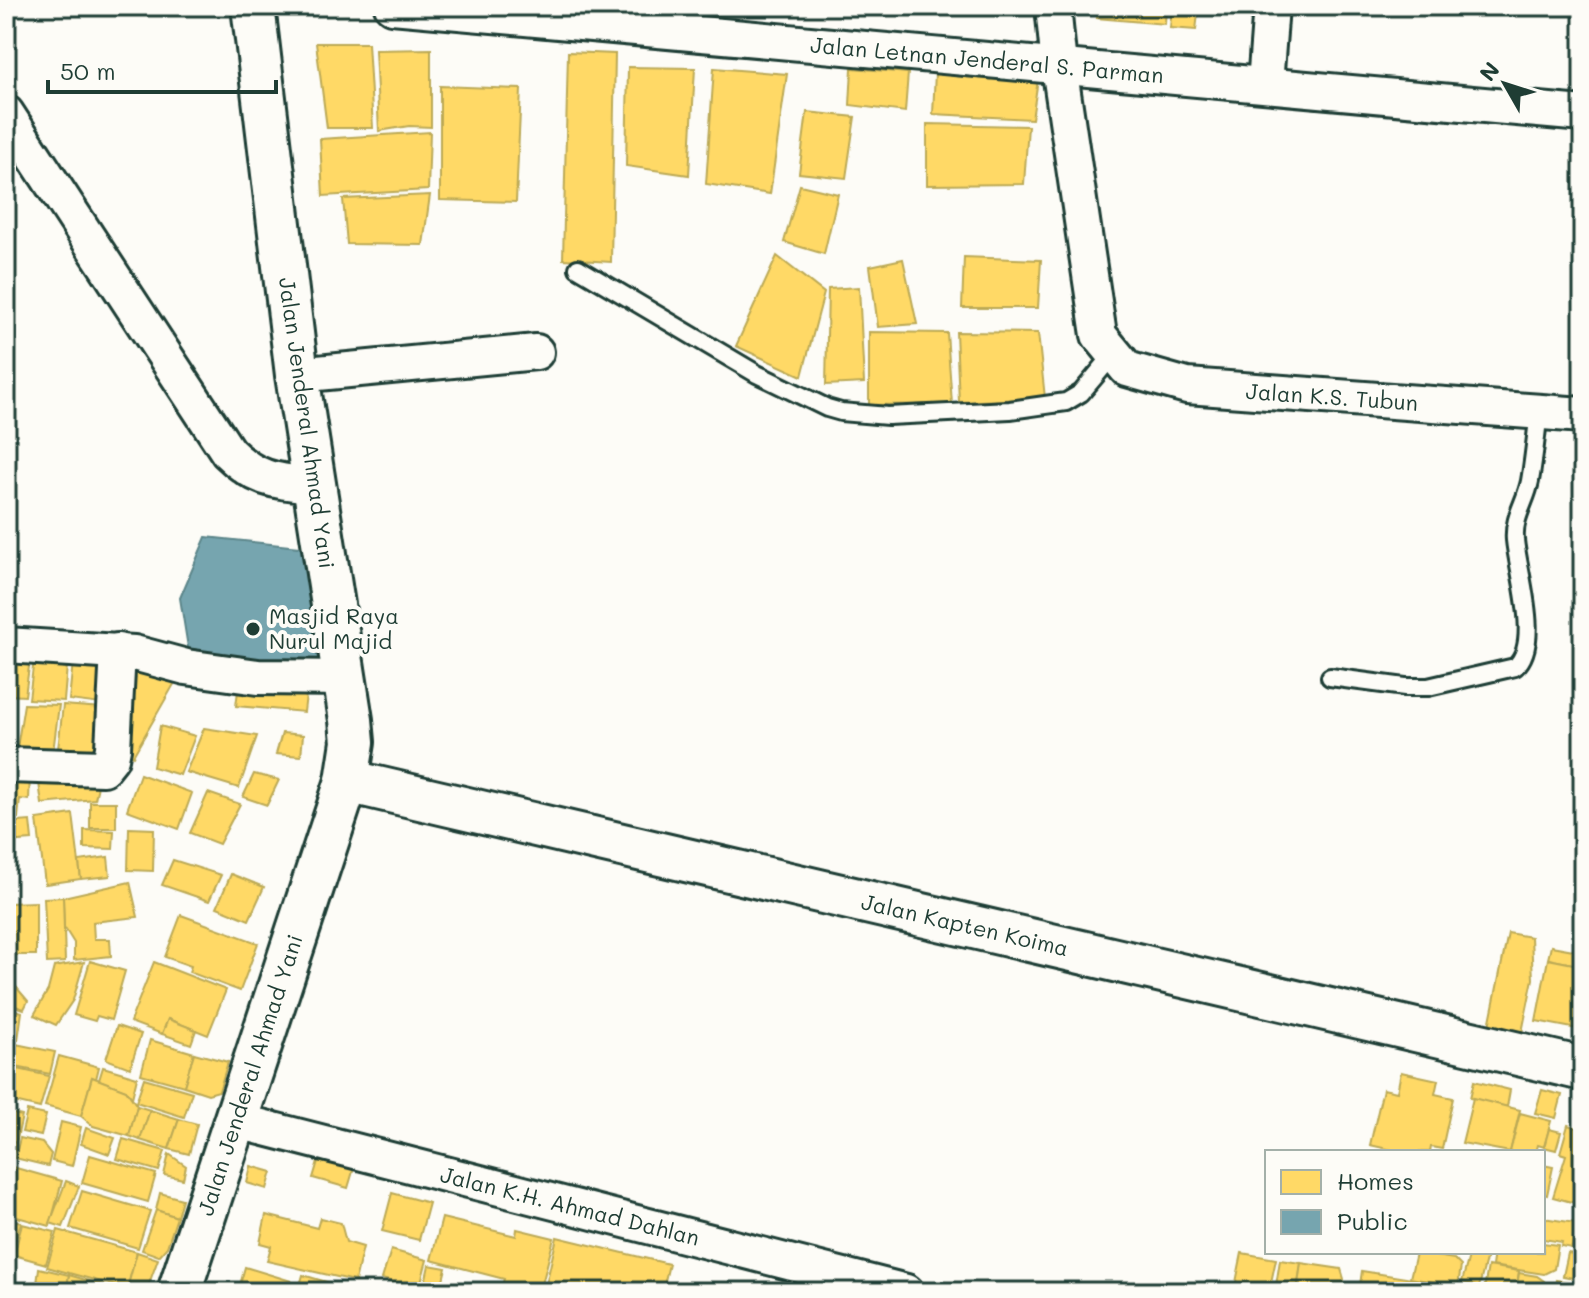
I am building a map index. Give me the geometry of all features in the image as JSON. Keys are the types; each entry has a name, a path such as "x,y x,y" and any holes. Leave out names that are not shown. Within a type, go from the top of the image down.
{"street":[{"name":"Jalan Jenderal Ahmad Yani","path":"179,1292 347,781 353,742 297,375 253,6"},
{"name":"Jalan Letnan Jenderal S. Parman","path":"392,6 1583,114"},
{"path":"1053,6 1059,66 1107,344"},
{"path":"1265,84 1271,6"},
{"path":"6,113 228,452 250,473 265,479 315,485"},
{"name":"Jalan K.S. Tubun","path":"1107,344 1127,369 1187,386 1583,415"},
{"path":"297,375 536,352"},
{"path":"6,645 134,653 186,667 258,677 345,678"},
{"path":"6,765 103,768 111,758 113,748 118,651"},
{"name":"Jalan Kapten Koima","path":"347,781 1583,1069"},
{"name":"Jalan K.H. Ahmad Dahlan","path":"234,1120 906,1292"}],"lane":[{"path":"578,268 757,374 841,412 888,416 1010,410 1066,402 1081,393 1107,344"},
{"path":"1330,677 1428,687 1515,667 1521,662 1527,647 1528,630 1515,524 1530,484 1539,412"}],"building: Homes":[{"path":"869,6 912,6 911,10 869,12"},
{"path":"1098,6 1166,6 1165,24 1097,18"},
{"path":"1172,6 1199,6 1196,30 1170,28"},
{"path":"316,43 368,43 373,128 327,128"},
{"path":"431,49 431,127 409,126 379,131 375,50"},
{"path":"568,52 615,54 611,262 563,259"},
{"path":"628,67 695,68 689,175 626,166"},
{"path":"714,68 787,74 770,194 706,184"},
{"path":"852,68 908,73 905,112 850,105"},
{"path":"935,72 1038,80 1032,119 933,114"},
{"path":"440,86 521,89 516,202 440,200"},
{"path":"807,112 855,117 846,178 799,173"},
{"path":"927,124 1028,126 1024,184 927,185"},
{"path":"430,132 428,190 323,196 320,139"},
{"path":"800,185 838,194 824,254 784,242"},
{"path":"430,195 423,245 347,244 343,199"},
{"path":"777,256 824,293 802,376 736,346"},
{"path":"964,257 1041,260 1038,308 962,308"},
{"path":"903,259 917,324 878,327 870,266"},
{"path":"859,287 864,383 826,385 828,289"},
{"path":"869,332 947,333 952,404 869,405"},
{"path":"956,332 1038,333 1045,398 959,402"},
{"path":"6,651 31,652 25,696 6,695"},
{"path":"35,651 68,654 64,701 29,699"},
{"path":"74,652 108,655 101,704 69,700"},
{"path":"127,666 177,679 133,756 119,748"},
{"path":"239,683 307,686 304,712 236,706"},
{"path":"24,704 59,705 53,752 17,748"},
{"path":"63,705 102,708 96,753 58,749"},
{"path":"160,726 195,736 180,775 153,767"},
{"path":"204,728 257,736 239,788 186,772"},
{"path":"282,733 303,735 301,756 276,754"},
{"path":"6,771 30,775 29,800 20,799 18,818 6,818"},
{"path":"140,774 192,793 179,829 127,810"},
{"path":"254,774 279,780 267,805 243,797"},
{"path":"38,776 100,777 95,799 42,804"},
{"path":"208,793 240,804 219,844 190,833"},
{"path":"90,802 116,802 116,828 90,828"},
{"path":"73,814 81,879 45,884 37,819"},
{"path":"30,821 32,840 6,842 6,823"},
{"path":"129,828 154,829 153,871 128,870"},
{"path":"84,830 114,831 113,849 84,848"},
{"path":"108,857 110,876 81,879 79,861"},
{"path":"173,860 221,875 209,901 162,885"},
{"path":"231,874 264,887 249,920 217,907"},
{"path":"130,882 138,917 93,922 94,939 110,939 111,956 74,960 74,943 64,927 63,897"},
{"path":"63,897 65,962 47,963 44,898"},
{"path":"36,902 36,955 8,955 8,903"},
{"path":"181,915 258,943 240,991 189,972 191,966 165,957"},
{"path":"1508,933 1531,937 1533,979 1520,1042 1487,1036"},
{"path":"1581,937 1583,966 1548,959 1551,946 1579,951"},
{"path":"1548,959 1583,966 1583,1030 1536,1021"},
{"path":"90,961 125,971 111,1020 97,1016 95,1021 74,1015"},
{"path":"84,962 73,1000 56,1025 34,1015 48,990 54,967"},
{"path":"154,962 226,990 208,1035 168,1019 162,1034 130,1022"},
{"path":"6,975 28,1001 24,1009 6,1003"},
{"path":"6,1007 22,1012 18,1040 6,1037"},
{"path":"168,1019 196,1030 191,1044 162,1034"},
{"path":"117,1026 141,1034 130,1068 106,1059"},
{"path":"150,1040 194,1053 184,1086 141,1074"},
{"path":"6,1042 55,1052 50,1074 6,1065"},
{"path":"194,1053 228,1062 219,1091 208,1094 184,1086"},
{"path":"59,1056 99,1067 96,1079 92,1077 81,1116 45,1106"},
{"path":"103,1067 137,1077 132,1098 126,1090 99,1080"},
{"path":"18,1069 49,1076 40,1108 10,1101"},
{"path":"1401,1072 1438,1080 1435,1094 1453,1098 1442,1149 1392,1150 1370,1145 1383,1089 1397,1092"},
{"path":"92,1077 126,1090 137,1106 129,1136 93,1126 81,1116"},
{"path":"144,1078 192,1092 184,1117 136,1102"},
{"path":"1474,1081 1510,1090 1507,1107 1470,1098"},
{"path":"1542,1090 1562,1095 1556,1118 1535,1113"},
{"path":"1473,1098 1520,1110 1510,1150 1462,1143"},
{"path":"137,1106 150,1110 140,1140 129,1136"},
{"path":"150,1110 179,1119 169,1149 140,1140"},
{"path":"27,1111 46,1115 41,1136 22,1132"},
{"path":"6,1112 22,1116 16,1143 6,1140"},
{"path":"1520,1113 1551,1121 1544,1147 1538,1145 1537,1150 1511,1150"},
{"path":"179,1119 197,1124 189,1154 169,1149"},
{"path":"61,1122 81,1127 72,1166 52,1161"},
{"path":"1568,1125 1583,1130 1583,1177 1575,1203 1553,1197 1566,1155 1560,1153"},
{"path":"86,1128 115,1138 109,1154 81,1144"},
{"path":"1549,1129 1561,1132 1556,1150 1544,1147"},
{"path":"20,1138 42,1143 51,1154 48,1166 15,1158"},
{"path":"123,1139 165,1151 159,1171 117,1159"},
{"path":"6,1140 16,1143 10,1166 6,1165"},
{"path":"169,1154 186,1166 183,1179 164,1175"},
{"path":"90,1155 156,1174 148,1202 82,1183"},
{"path":"319,1158 354,1168 348,1188 313,1178"},
{"path":"1545,1165 1553,1167 1545,1194"},
{"path":"9,1166 62,1181 50,1226 6,1214"},
{"path":"251,1166 272,1172 267,1189 247,1183"},
{"path":"66,1181 79,1186 63,1227 50,1223"},
{"path":"82,1191 150,1211 138,1248 70,1228"},
{"path":"160,1193 182,1199 177,1217 156,1210"},
{"path":"392,1193 429,1203 419,1240 382,1231"},
{"path":"156,1210 177,1217 167,1247 159,1256 142,1250"},
{"path":"266,1215 317,1228 320,1218 341,1223 346,1242 363,1247 355,1281 267,1261 271,1246 260,1243"},
{"path":"6,1218 21,1222 12,1253 6,1251"},
{"path":"442,1218 516,1236 517,1229 554,1238 540,1292 500,1292 504,1279 431,1260"},
{"path":"1545,1218 1576,1223 1572,1248 1561,1246 1562,1242 1545,1239"},
{"path":"22,1224 55,1232 46,1264 14,1255"},
{"path":"58,1230 137,1252 127,1289 47,1267"},
{"path":"557,1237 669,1264 664,1285 696,1292 559,1292 545,1289"},
{"path":"1545,1243 1558,1245 1554,1269 1544,1274 1492,1266 1494,1254 1545,1254"},
{"path":"391,1250 427,1260 419,1289 382,1279"},
{"path":"137,1252 158,1259 146,1292 127,1289"},
{"path":"1242,1253 1276,1259 1269,1292 1234,1292"},
{"path":"1568,1253 1583,1256 1583,1280 1563,1276"},
{"path":"1416,1254 1454,1259 1461,1266 1458,1286 1410,1278"},
{"path":"1469,1254 1487,1254 1479,1287 1462,1282"},
{"path":"1280,1260 1301,1263 1297,1292 1275,1292"},
{"path":"1301,1263 1341,1269 1344,1279 1341,1292 1297,1292"},
{"path":"429,1265 446,1268 440,1292 423,1292"},
{"path":"1488,1266 1519,1271 1516,1292 1484,1290"},
{"path":"245,1267 291,1281 288,1292 238,1292"},
{"path":"39,1268 69,1275 66,1292 36,1292"},
{"path":"1362,1271 1425,1281 1423,1292 1359,1292"},
{"path":"1519,1273 1537,1276 1544,1281 1542,1292 1516,1292"},
{"path":"69,1275 126,1292 66,1292"},
{"path":"303,1275 357,1291 357,1292 298,1292"},
{"path":"1556,1280 1583,1284 1583,1292 1554,1292"},
{"path":"1425,1281 1461,1286 1461,1292 1423,1292"}],"building: Public":[{"name":"Masjid Raya Nurul Majid","path":"206,537 308,548 327,665 190,660 180,598"}],"place":[{"name":"Masjid Raya Nurul Majid","path":"253,629"}]}
